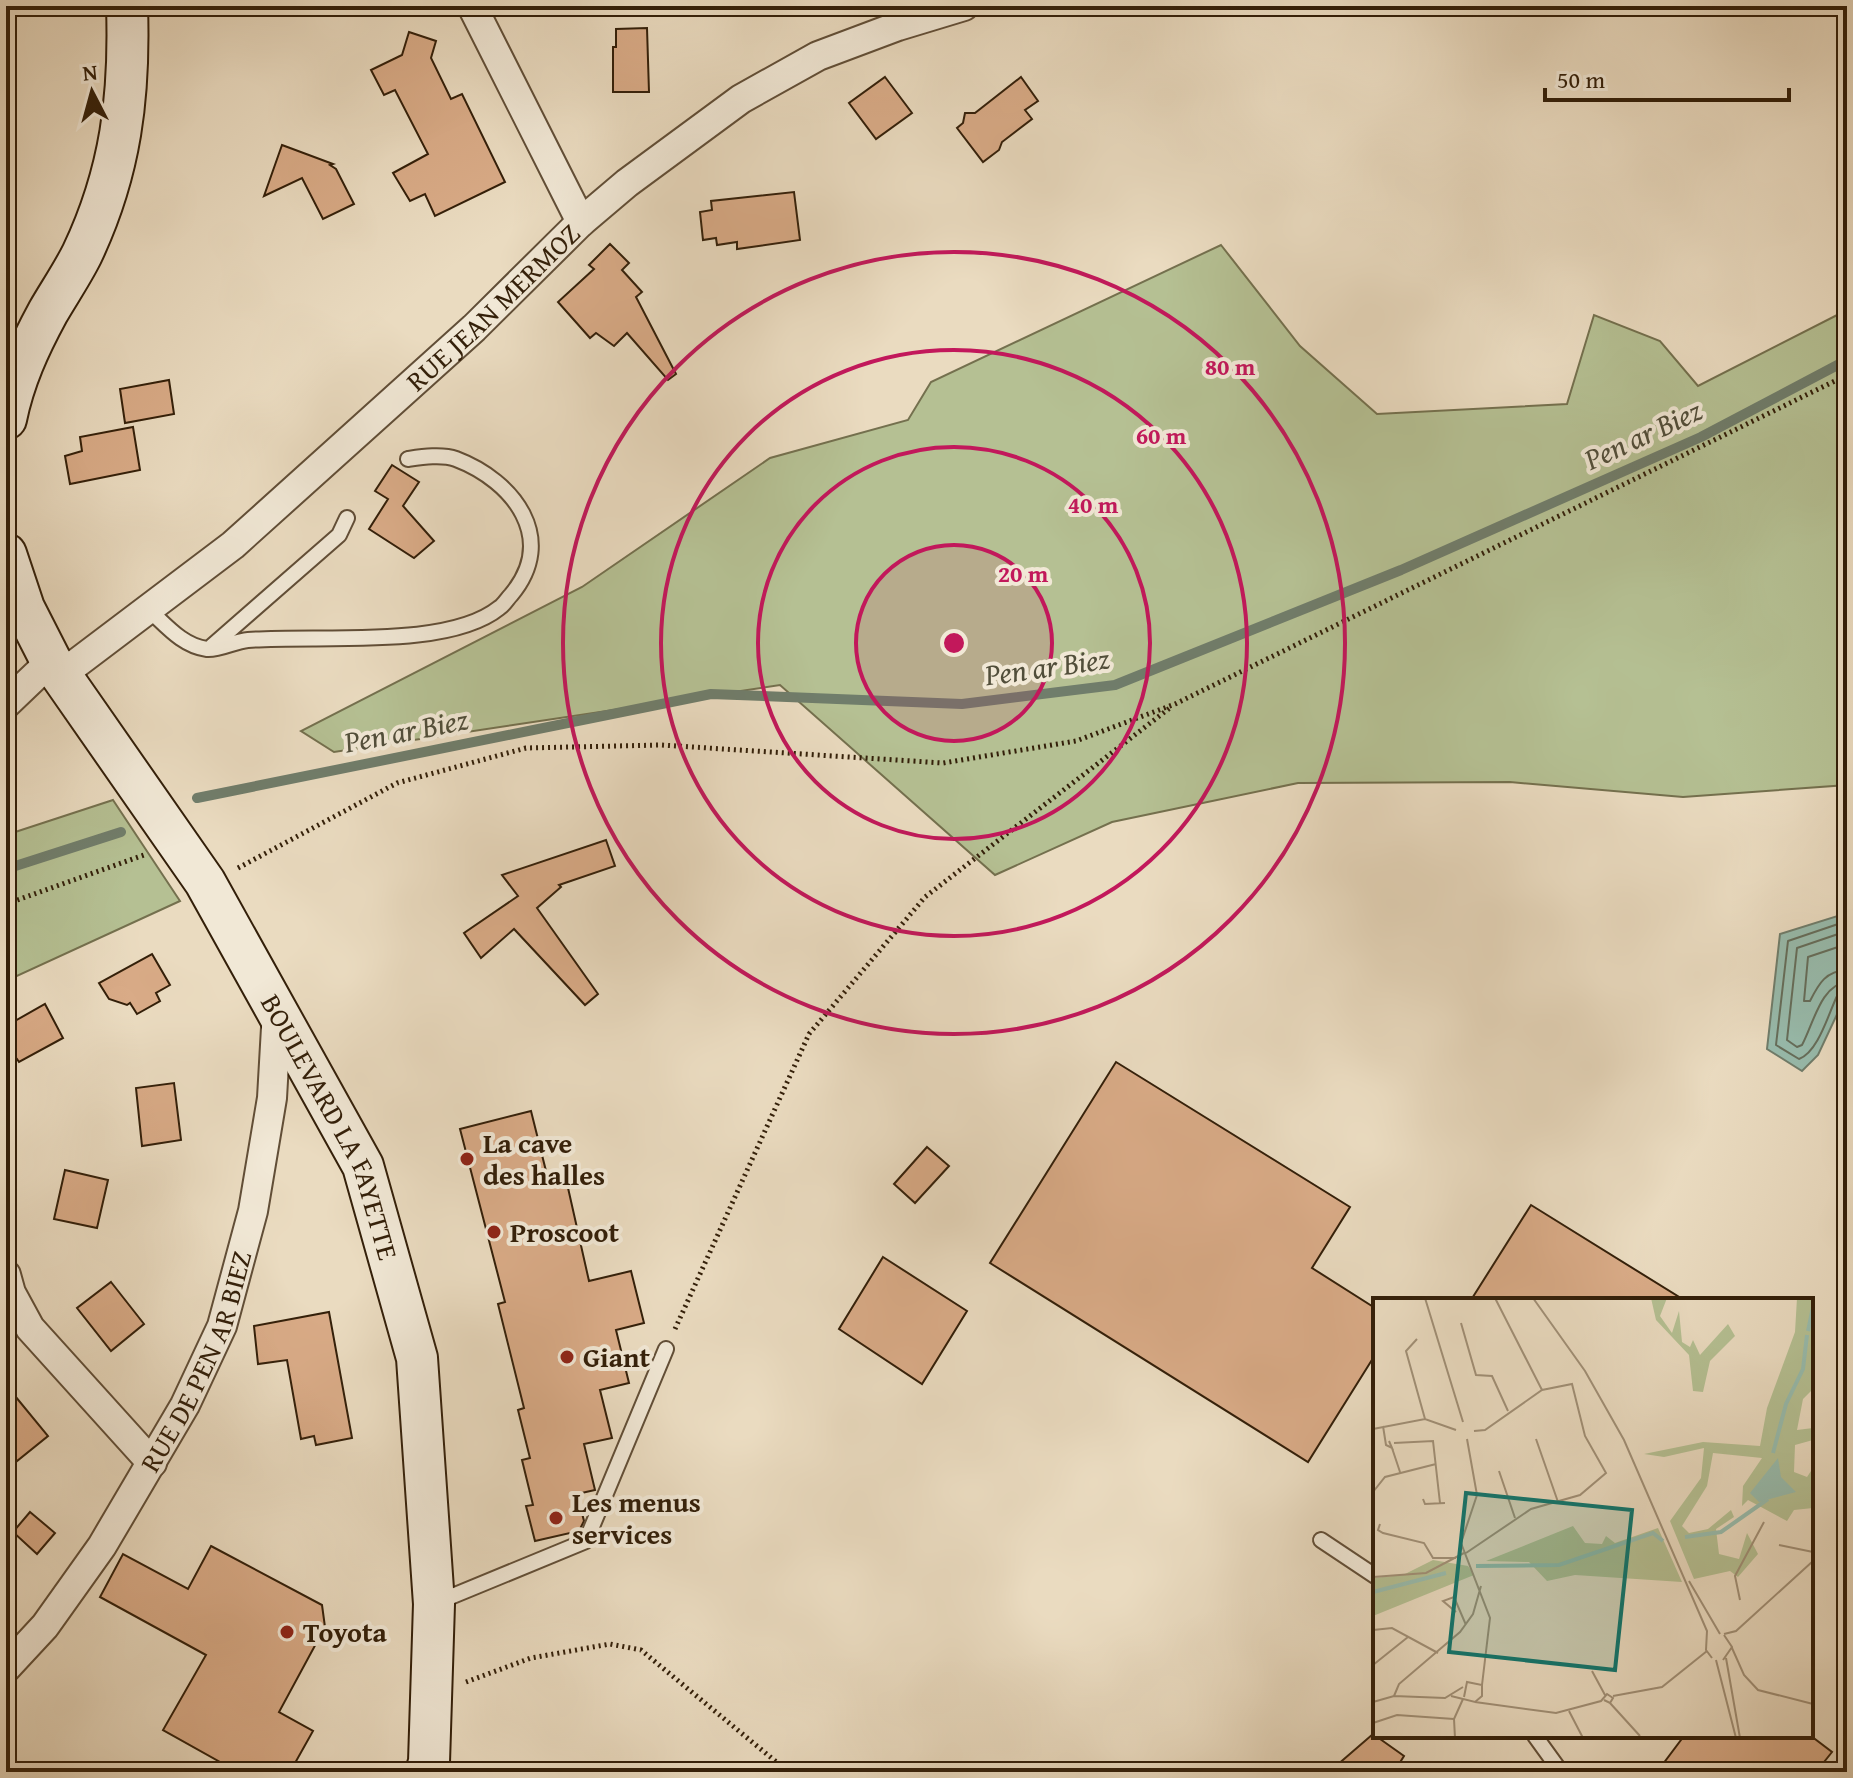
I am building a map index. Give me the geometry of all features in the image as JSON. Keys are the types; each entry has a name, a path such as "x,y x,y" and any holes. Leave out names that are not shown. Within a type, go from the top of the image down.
{"main road":[{"path":"6,419 24,359 80,257 104,205 122,131 129,65 127,6"},
{"name":"BOULEVARD LA FAYETTE","path":"6,554 24,608 56,668 205,882 363,1166 417,1358 434,1604 426,1772"}],"street":[{"path":"472,6 581,222"},
{"name":"RUE JEAN MERMOZ","path":"6,704 148,609 233,545 474,328 581,222 627,183 741,99 818,56 898,26 964,6"},
{"name":"RUE DE PEN AR BIEZ","path":"6,1668 45,1626 102,1546 185,1405 222,1326 253,1211 272,1098 277,1009"},
{"path":"6,1275 11,1293 30,1328 152,1463"},
{"path":"6,1313 30,1328"}],"lane":[{"path":"148,609 186,643 209,649 248,640 410,636 465,626 499,609 524,579 531,555 531,530 517,503 490,476 453,458 408,459"},
{"path":"209,649 339,535 347,518"},
{"path":"434,1604 586,1541 666,1349"},
{"path":"1321,1540 1373,1575"},
{"path":"1536,1738 1561,1772"}],"path":[{"path":"238,869 397,783 526,748 661,745 943,763 1076,741 1175,704 1847,375"},
{"path":"666,1349 809,1034 925,897 1175,704"},
{"path":"6,904 156,851"},
{"path":"431,1694 531,1658 610,1644 641,1650 787,1771"}],"shaded area":[{"path":"1221,245 1300,346 1377,414 1567,404 1594,315 1660,341 1698,386 1847,310 1847,785 1683,797 1510,782 1298,783 1112,822 995,875 780,685 334,752 301,731 582,587 770,458 908,420 931,382"},
{"path":"113,800 180,901 6,981 6,835"}],"water":[{"path":"1847,913 1847,993 1818,1055 1802,1071 1767,1049 1780,934"}],"building":[{"path":"647,28 649,92 613,92 616,29"},
{"path":"409,32 436,41 431,58 451,99 462,94 505,182 435,216 425,194 410,201 393,173 428,154 395,90 384,95 371,70 402,55"},
{"path":"885,77 912,113 876,139 849,103"},
{"path":"1021,77 1038,101 1025,110 1032,119 1002,142 999,150 983,162 957,128 963,123 965,113 975,113"},
{"path":"282,145 333,164 330,165 336,169 354,204 323,219 302,178 264,196"},
{"path":"794,192 800,240 737,249 737,242 717,245 716,238 703,240 700,212 712,210 711,201"},
{"path":"610,244 629,263 622,270 642,292 636,297 676,374 668,380 627,333 614,346 596,333 590,338 558,302 594,269 589,265"},
{"path":"169,380 174,414 125,423 120,389"},
{"path":"133,427 140,470 70,484 65,456 82,451 80,437"},
{"path":"392,465 419,482 403,506 434,541 414,558 369,529 388,499 375,491"},
{"path":"606,840 615,866 559,885 561,887 537,908 598,994 585,1005 514,929 481,958 464,933 518,896 502,875"},
{"path":"152,954 170,985 156,993 160,1001 137,1014 130,1003 127,1005 109,999 99,983"},
{"path":"45,1004 63,1038 19,1062 17,1059 6,1065 6,1026"},
{"path":"1116,1062 1350,1207 1312,1268 1373,1307 1373,1358 1308,1462 990,1263"},
{"path":"174,1083 181,1140 142,1146 136,1088"},
{"path":"531,1111 549,1183 566,1179 589,1281 631,1271 644,1323 616,1330 629,1383 600,1390 612,1438 584,1444 595,1490 577,1494 584,1521 579,1531 535,1541 526,1506 533,1505 522,1460 530,1458 518,1410 524,1408 498,1304 505,1302 460,1129"},
{"path":"927,1147 949,1166 915,1203 894,1184"},
{"path":"65,1170 108,1180 97,1228 54,1219"},
{"path":"1531,1205 1681,1298 1472,1298"},
{"path":"883,1257 967,1311 922,1384 839,1329"},
{"path":"111,1282 144,1324 111,1351 77,1308"},
{"path":"329,1312 352,1438 316,1445 314,1436 301,1439 287,1360 258,1364 254,1326"},
{"path":"6,1385 48,1436 17,1461 6,1448"},
{"path":"30,1512 55,1533 37,1554 13,1532"},
{"path":"211,1546 322,1605 325,1627 279,1712 313,1731 290,1772 238,1772 163,1730 206,1655 100,1597 123,1554 188,1589"},
{"path":"1373,1734 1373,1738 1379,1738 1404,1756 1394,1772 1329,1772"},
{"path":"1682,1738 1813,1738 1832,1752 1816,1772 1657,1772"}],"waterway":[{"name":"Pen ar Biez","path":"197,798 711,694 962,704 1115,685 1401,570 1701,437 1847,360"},
{"name":"Pen ar Biez","path":"6,869 121,832"}],"place":[{"name":"La cave des halles","path":"467,1159"},
{"name":"Proscoot","path":"494,1232"},
{"name":"Giant","path":"567,1357"},
{"name":"Les menus services","path":"556,1518"},
{"name":"Toyota","path":"287,1632"}]}
